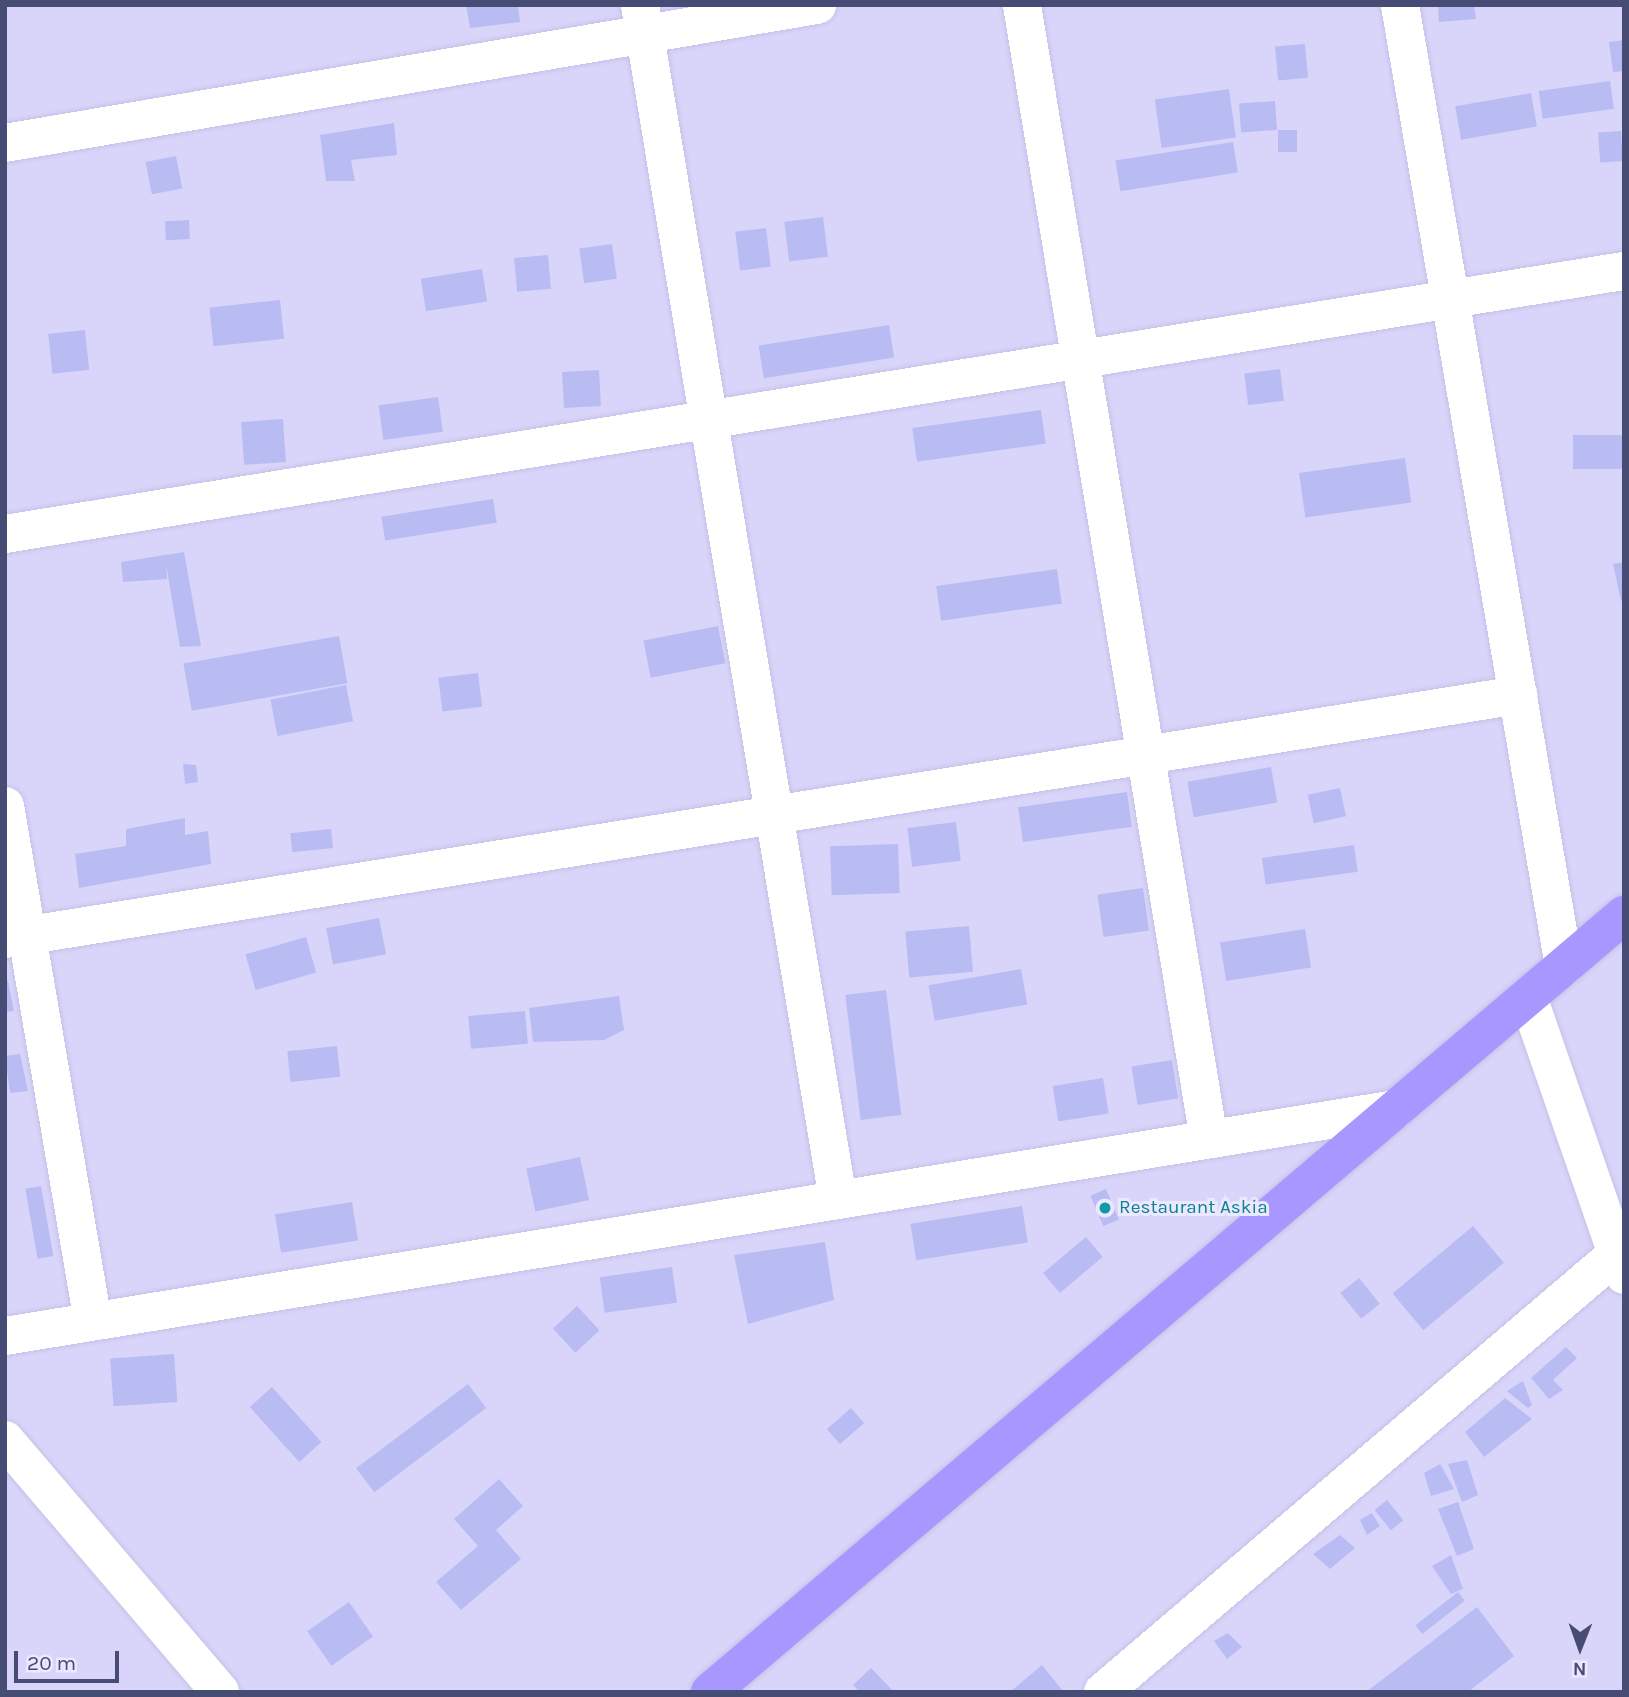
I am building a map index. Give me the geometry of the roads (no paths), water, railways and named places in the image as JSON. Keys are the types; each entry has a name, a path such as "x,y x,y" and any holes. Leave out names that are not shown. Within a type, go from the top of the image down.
{"main road":[{"path":"710,1692 1624,915"}],"street":[{"path":"5,143 642,20 817,5"},
{"path":"1022,5 1209,1139"},
{"path":"1400,5 1564,966"},
{"path":"642,20 838,1200"},
{"path":"5,534 1624,271"},
{"path":"16,937 1518,695"},
{"path":"5,806 16,937 93,1322"},
{"path":"1103,1692 1621,1259 1528,997"},
{"path":"5,1336 1396,1109"},
{"path":"5,1440 220,1692"}],"place":[{"name":"Restaurant Askia","path":"1105,1208"}]}
